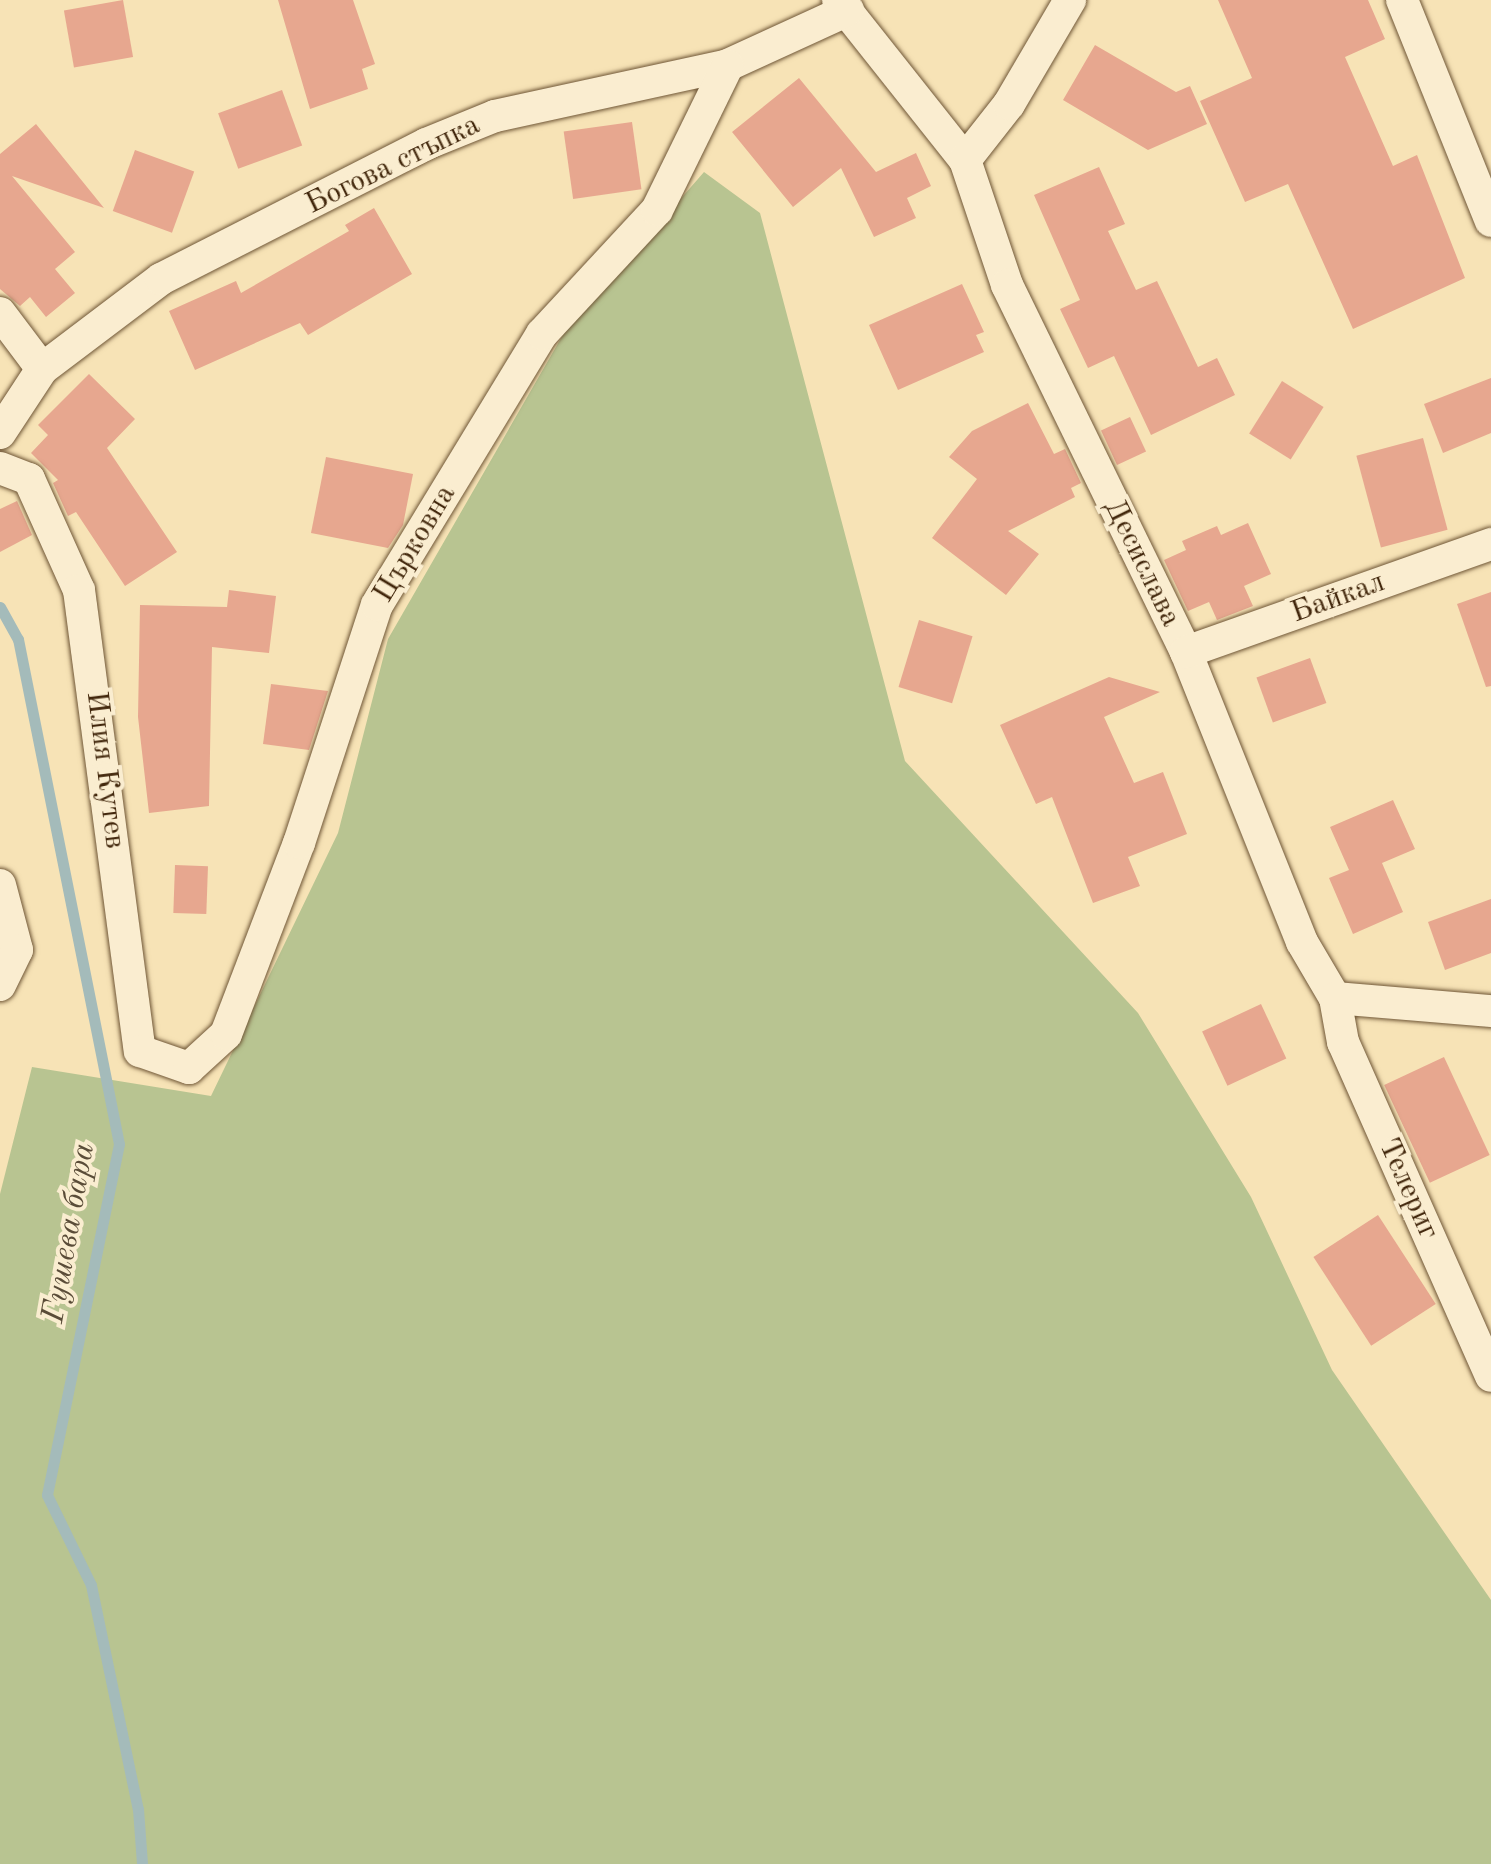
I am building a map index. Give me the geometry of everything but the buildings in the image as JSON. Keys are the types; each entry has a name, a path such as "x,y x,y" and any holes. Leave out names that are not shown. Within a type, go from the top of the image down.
{"street":[{"path":"843,5 965,160 1008,104 1070,0"},
{"path":"1402,0 1491,221"},
{"name":"Богова стъпка","path":"0,433 42,369 161,279 426,144 495,116 728,64 843,5"},
{"name":"Църковна","path":"189,1068 226,1034 299,843 377,605 542,334 657,210 728,64"},
{"name":"Десислава","path":"965,160 1008,285 1186,652 1302,942 1336,998"},
{"path":"0,313 42,369"},
{"name":"Илия Кутев","path":"0,468 29,479 80,590 140,1051 189,1068"},
{"name":"Байкал","path":"1186,652 1491,544"},
{"path":"0,886 18,950 0,984"},
{"path":"1336,998 1491,1011"},
{"name":"Телериг","path":"1336,998 1343,1042 1491,1376"}],"green space":[{"path":"704,172 760,213 905,761 1138,1013 1251,1197 1332,1370 1491,1600 1491,1864 0,1864 0,1194 32,1067 211,1096 338,833 388,639 564,333"}],"waterway":[{"name":"Гушева бара","path":"0,607 18,639 119,1144 47,1495 91,1585 138,1809 142,1864"}]}
